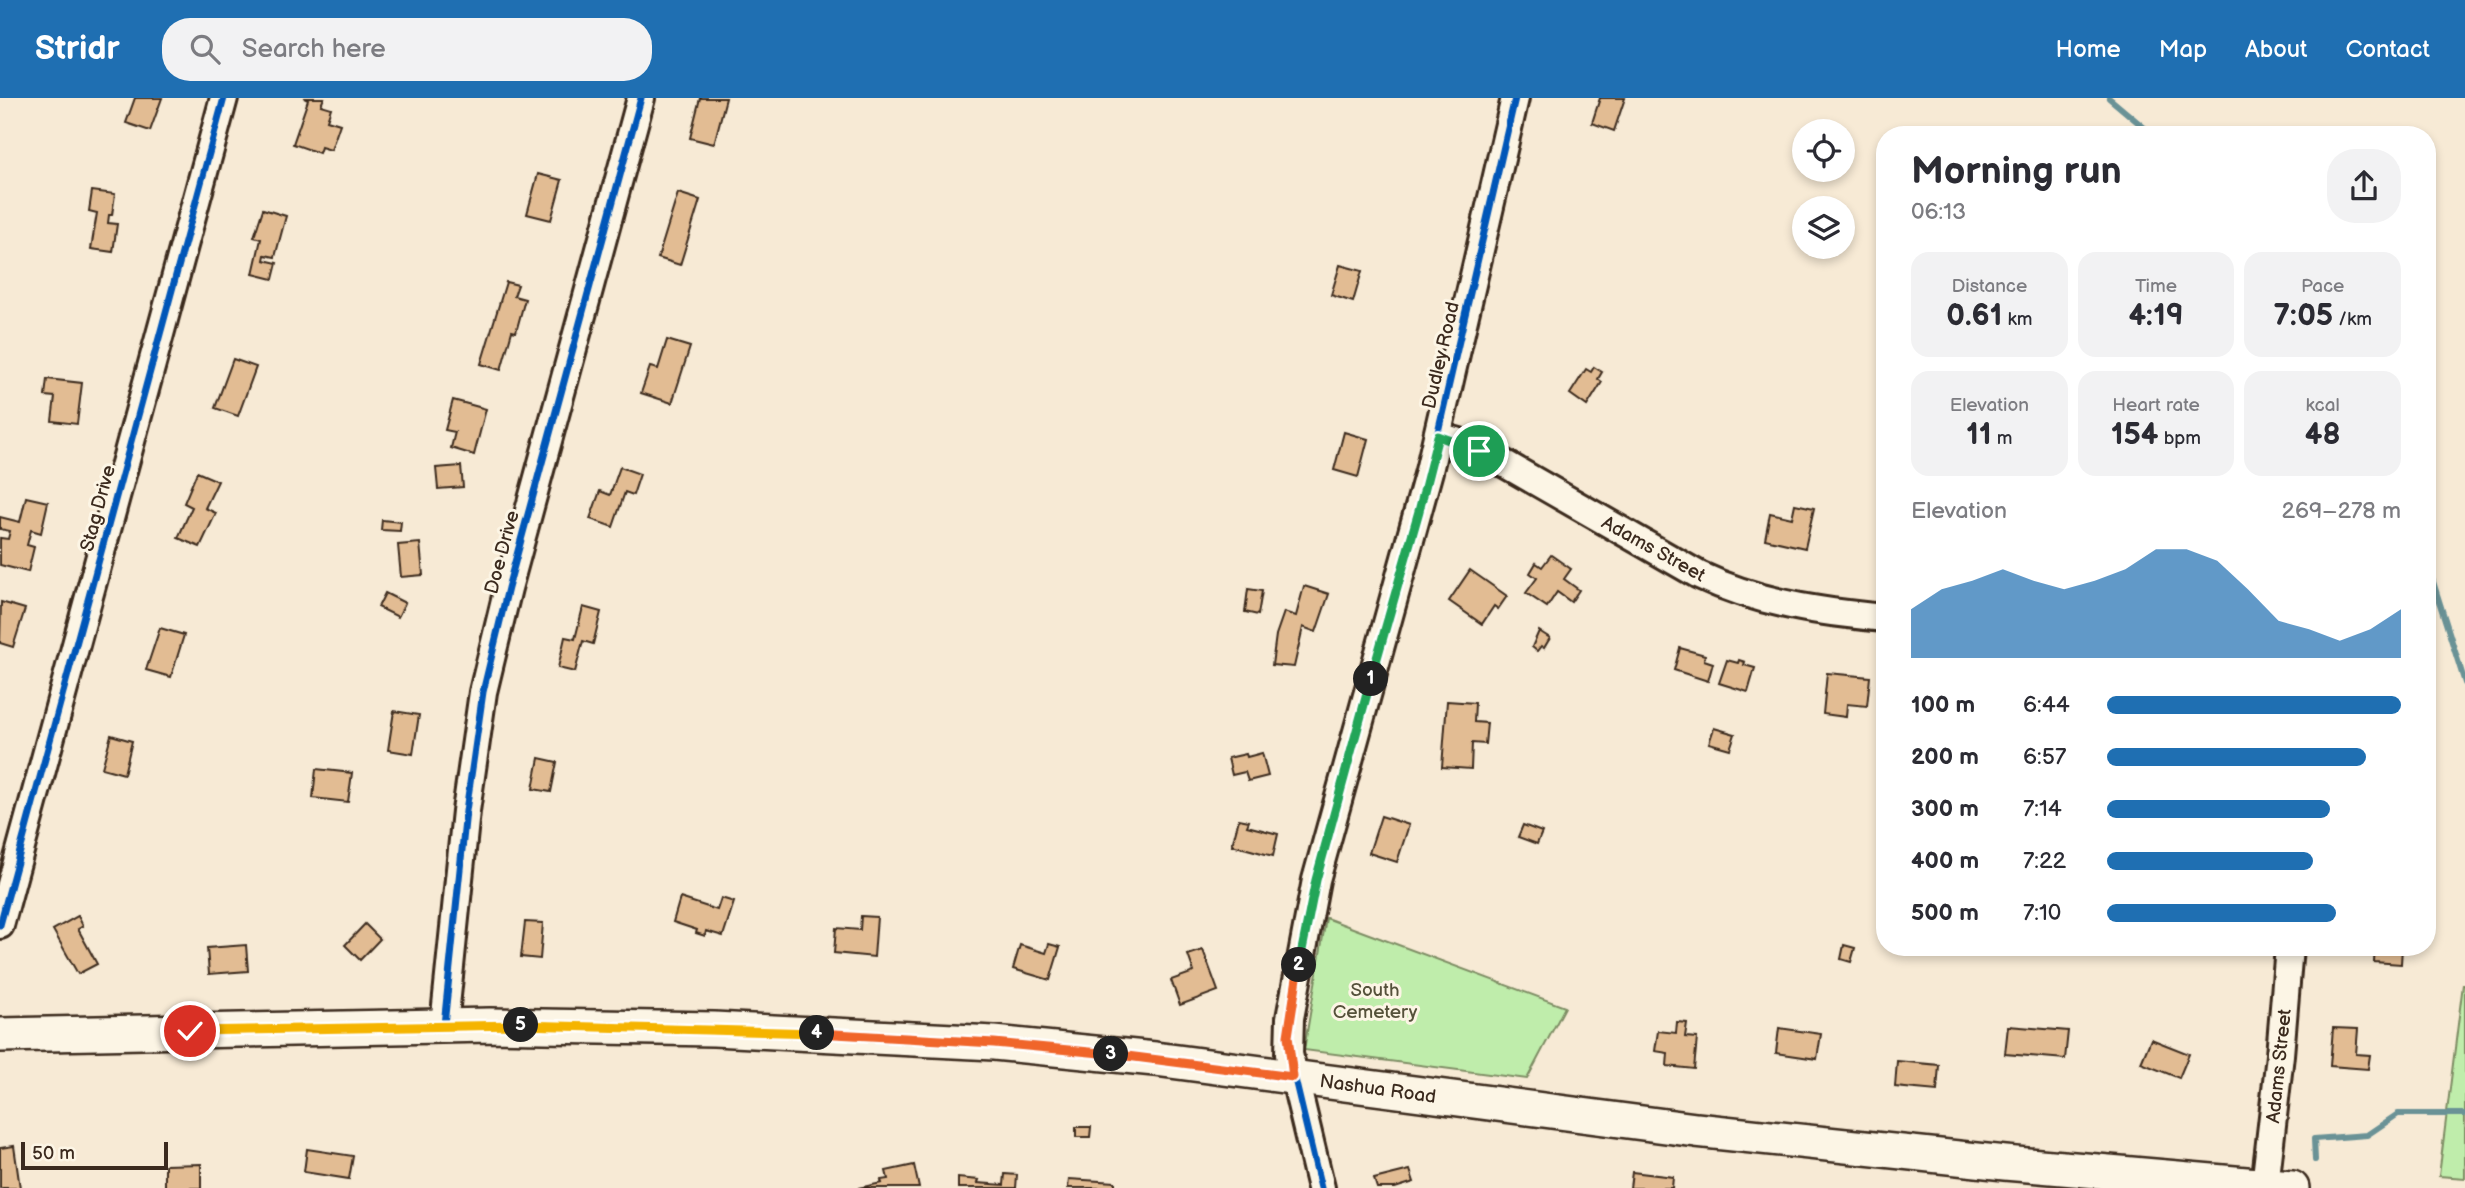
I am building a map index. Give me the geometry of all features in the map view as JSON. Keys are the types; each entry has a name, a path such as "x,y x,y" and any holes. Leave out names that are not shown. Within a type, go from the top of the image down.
{"main road":[{"name":"Nashua Road","path":"0,1035 444,1025 649,1027 888,1036 1077,1050 1696,1130 2005,1163 2279,1187"}],"street":[{"name":"Stag Drive","path":"0,925 224,98"},
{"name":"Doe Drive","path":"444,1025 468,801 483,692 508,588 641,98"},
{"name":"Dudley Road","path":"1321,1188 1293,1077 1289,1054 1289,1027 1316,880 1419,511 1515,98"},
{"name":"Adams Street","path":"1438,436 1460,442 1500,461 1699,575 1725,587 1822,612 1876,617"},
{"name":"Adams Street","path":"2279,1187 2280,1055 2288,956"}],"green space":[{"name":"South Cemetery","path":"1326,918 1565,1007 1527,1079 1304,1050"},
{"path":"2465,984 2465,1178 2439,1176"}],"building":[{"path":"135,98 162,98 150,131 126,123"},
{"path":"304,98 324,98 321,105 331,108 327,120 340,124 331,150 321,147 319,153 293,144 308,100"},
{"path":"700,98 726,98 714,144 690,138"},
{"path":"1600,98 1625,98 1614,131 1592,123"},
{"path":"538,174 562,180 551,220 527,214"},
{"path":"92,191 115,194 108,223 117,224 113,252 91,249 97,213 89,211"},
{"path":"678,193 700,200 680,265 658,258"},
{"path":"263,209 286,216 275,257 265,255 264,260 277,263 273,279 253,274 261,239 254,237"},
{"path":"1340,265 1362,271 1353,302 1331,295"},
{"path":"506,282 518,285 514,296 525,299 501,370 481,364"},
{"path":"667,340 690,347 672,403 641,393 650,367 658,369"},
{"path":"233,359 256,367 238,416 215,408"},
{"path":"1594,367 1602,372 1598,379 1602,382 1587,406 1570,394 1586,369 1591,372"},
{"path":"47,379 82,383 77,424 52,421 55,397 45,396"},
{"path":"453,400 486,409 474,455 451,448 455,432 445,430"},
{"path":"1344,432 1368,439 1358,477 1334,470"},
{"path":"461,466 463,487 438,489 436,468"},
{"path":"620,467 640,474 633,495 625,492 613,527 590,519 600,491 610,495"},
{"path":"197,472 218,481 205,508 216,513 200,547 178,538 192,507 184,503"},
{"path":"26,497 48,502 41,533 31,530 27,545 34,547 28,572 0,565 0,538 8,539 10,531 0,529 0,517 20,522"},
{"path":"1795,504 1814,508 1805,548 1765,539 1770,513 1792,518"},
{"path":"382,520 401,522 400,531 381,530"},
{"path":"420,543 423,575 401,577 398,545"},
{"path":"1551,555 1571,569 1564,579 1579,590 1571,602 1557,592 1547,607 1526,593 1537,578 1530,573 1536,563 1542,567"},
{"path":"1470,570 1507,596 1498,609 1494,606 1482,624 1449,601"},
{"path":"1304,586 1329,594 1316,632 1303,627 1294,667 1272,665 1276,635 1284,612 1296,616"},
{"path":"1248,589 1262,591 1258,615 1245,612"},
{"path":"385,593 405,603 398,617 378,607"},
{"path":"1,602 25,609 13,647 0,643"},
{"path":"583,607 601,612 593,644 583,641 575,672 558,668 565,637 575,639"},
{"path":"160,628 184,635 171,677 146,670"},
{"path":"1539,631 1550,638 1544,648 1541,646 1537,651 1532,647"},
{"path":"1680,648 1705,655 1704,660 1713,663 1708,681 1674,670"},
{"path":"1727,660 1738,663 1739,660 1745,662 1744,665 1755,668 1748,692 1719,683"},
{"path":"1827,673 1870,677 1867,706 1847,704 1846,717 1823,714"},
{"path":"1447,701 1475,703 1474,722 1487,723 1485,744 1472,743 1471,769 1442,767"},
{"path":"394,711 419,715 413,754 388,750"},
{"path":"1714,728 1735,734 1730,749 1709,743"},
{"path":"111,735 132,741 124,774 102,768"},
{"path":"1262,753 1268,776 1248,781 1245,772 1232,775 1228,758"},
{"path":"539,758 557,762 551,792 533,789"},
{"path":"316,769 352,773 348,802 313,798"},
{"path":"1381,816 1409,825 1397,862 1369,853"},
{"path":"1239,819 1249,821 1247,826 1278,834 1273,856 1232,845"},
{"path":"1523,825 1542,832 1537,844 1518,837"},
{"path":"680,898 717,910 721,898 734,902 723,936 706,931 705,936 696,933 697,930 673,922"},
{"path":"78,916 83,926 78,929 97,964 78,974 53,930"},
{"path":"861,916 877,917 874,957 834,953 836,928 860,930"},
{"path":"525,922 543,923 540,959 521,957"},
{"path":"365,924 380,939 360,960 345,945"},
{"path":"1049,944 1060,947 1050,980 1013,969 1020,945 1046,953"},
{"path":"246,945 248,971 209,974 207,948"},
{"path":"1844,945 1855,948 1851,962 1841,959"},
{"path":"1203,950 1218,991 1180,1005 1171,980 1194,972 1188,955"},
{"path":"2374,956 2401,956 2401,964 2374,962"},
{"path":"1677,1022 1687,1023 1685,1037 1697,1038 1694,1069 1667,1066 1668,1053 1655,1051 1658,1031 1676,1033"},
{"path":"2008,1026 2068,1031 2065,1059 2005,1054"},
{"path":"1779,1028 1821,1034 1817,1059 1776,1053"},
{"path":"2333,1028 2358,1029 2356,1054 2370,1055 2368,1069 2330,1066"},
{"path":"2151,1039 2189,1054 2179,1078 2141,1063"},
{"path":"1897,1061 1939,1065 1937,1091 1895,1087"},
{"path":"1076,1127 1091,1127 1090,1137 1076,1137"},
{"path":"14,1146 20,1188 0,1188 0,1148"},
{"path":"307,1149 353,1156 349,1179 304,1172"},
{"path":"201,1164 201,1188 165,1188 165,1165"},
{"path":"914,1165 919,1188 858,1188 882,1183 881,1180 888,1179 886,1171"},
{"path":"1410,1170 1414,1182 1395,1188 1377,1188 1374,1179"},
{"path":"1632,1172 1673,1177 1672,1188 1630,1188"},
{"path":"1005,1174 1017,1175 1016,1188 958,1188 958,1178 1004,1185"},
{"path":"1069,1179 1115,1182 1115,1188 1068,1188"}],"waterway":[{"path":"2109,98 2142,126"},
{"path":"2436,591 2465,683"},
{"path":"2315,1160 2314,1139 2367,1135 2398,1114 2465,1114"}],"cycle path":[{"path":"0,925 224,98"},
{"path":"444,1025 466,811 483,692 508,588 641,98"},
{"path":"1321,1188 1289,1054 1290,1018 1316,880 1429,471 1515,98"}],"route":[{"path":"190,1031 490,1025 803,1032 1077,1050 1293,1077 1288,1036 1309,909 1438,436 1479,451"}]}
